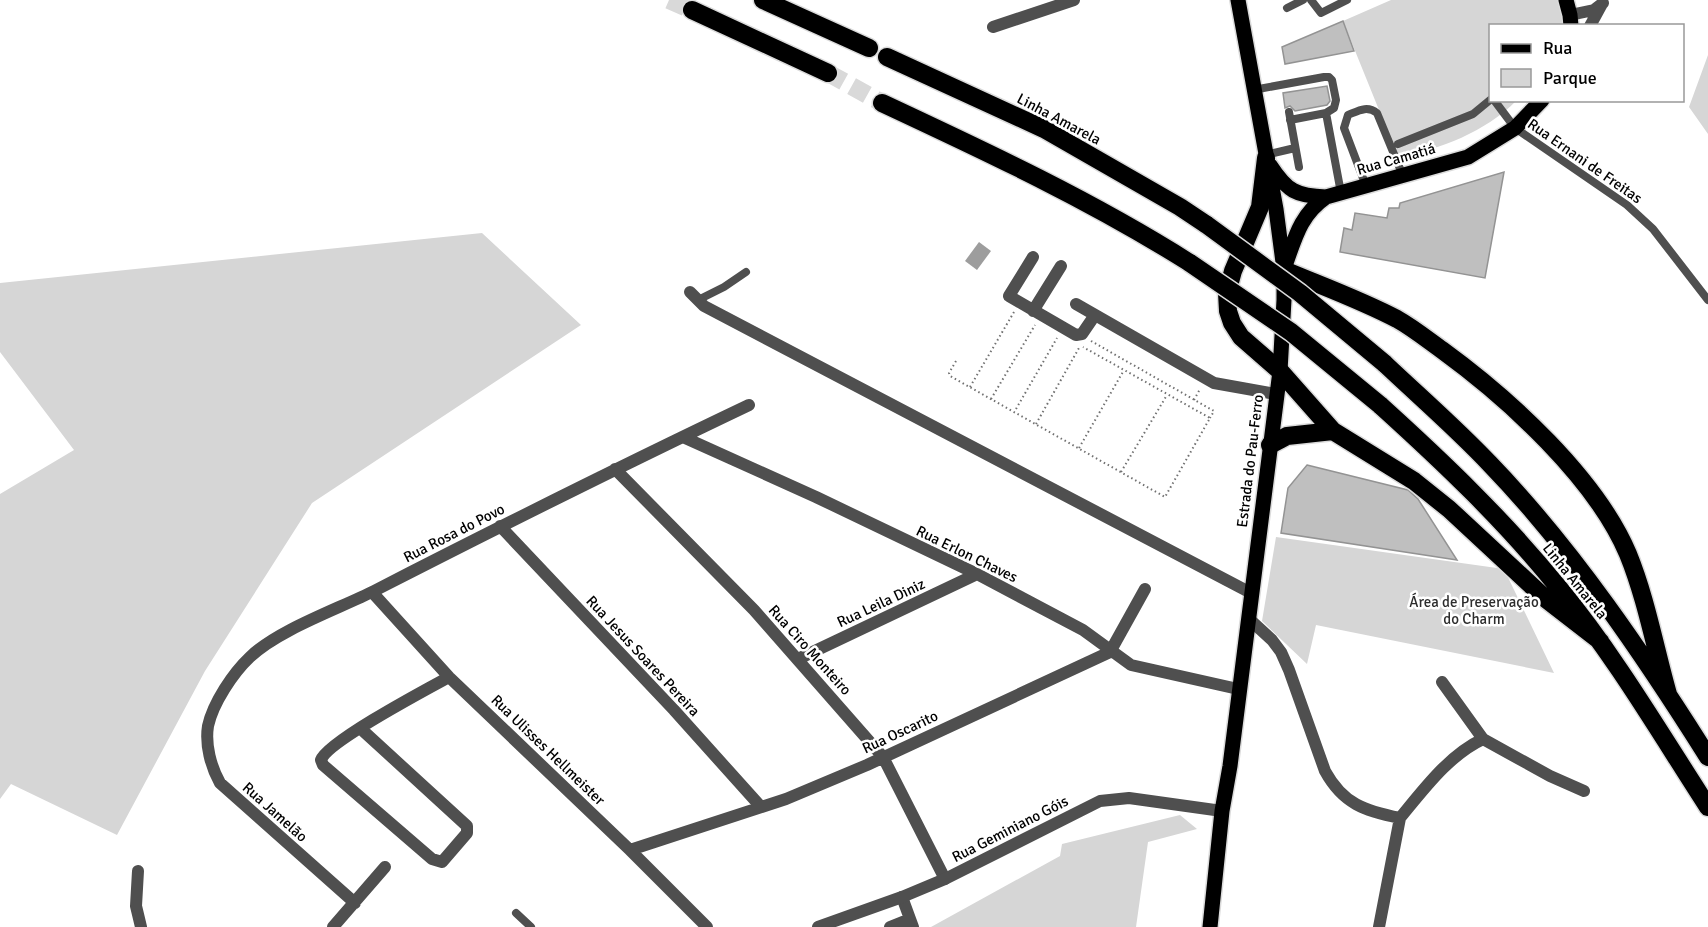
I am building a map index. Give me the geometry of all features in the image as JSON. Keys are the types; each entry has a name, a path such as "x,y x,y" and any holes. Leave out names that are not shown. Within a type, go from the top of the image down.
{"highway":[{"path":"763,0 869,48"},
{"path":"692,10 828,73"},
{"name":"Linha Amarela","path":"887,57 1044,129 1180,207 1300,293 1384,363 1491,464 1560,545 1668,694 1708,758"},
{"name":"Linha Amarela","path":"882,103 1028,171 1121,221 1190,262 1291,332 1380,405 1441,461 1518,540 1559,588 1600,641 1708,807"},
{"path":"1266,156 1260,207 1233,271 1227,293 1228,310 1232,323 1241,337 1280,371 1333,431 1414,482 1449,510 1547,600 1600,641"},
{"path":"1284,270 1397,319 1417,332 1499,393 1550,445 1591,492 1612,522 1628,554 1668,694"},
{"path":"1270,445 1287,436 1333,431"}],"main road":[{"name":"Estrada do Pau-Ferro","path":"1210,927 1222,811 1230,766 1280,371 1284,270 1276,209 1237,3"},
{"name":"Rua Camatiá","path":"1284,270 1296,233 1312,207 1326,197 1468,157 1515,128 1540,102"},
{"path":"1266,156 1287,188 1307,196 1326,197"}],"street":[{"path":"993,27 1074,0"},
{"path":"1569,14 1594,10 1604,2"},
{"path":"1591,24 1604,2"},
{"path":"1033,257 1009,296 1061,331 1080,335 1095,315"},
{"path":"1037,313 1061,266"},
{"path":"694,296 704,306 1251,594"},
{"path":"1076,304 1214,383 1276,394"},
{"name":"Rua Rosa do Povo","path":"208,726 219,699 234,674 252,655 276,638 615,469 749,405"},
{"name":"Rua Erlon Chaves","path":"682,436 816,496 977,574 1083,630 1110,652 1136,668 1238,689"},
{"name":"Rua Ciro Monteiro","path":"615,469 754,610 883,757 945,879"},
{"name":"Rua Jesus Soares Pereira","path":"500,526 666,702 761,807"},
{"name":"Rua Leila Diniz","path":"798,659 977,574"},
{"path":"1110,652 1145,589"},
{"name":"Rua Ulisses Hellmeister","path":"372,592 449,677 707,927"},
{"path":"1248,618 1272,640 1281,652 1290,670 1332,785 1358,806 1400,818"},
{"name":"Rua Oscarito","path":"630,850 786,799 883,757 1110,652"},
{"path":"360,728 467,826 467,833 442,862 439,863 432,859 323,765 321,760 325,754 360,728 449,677"},
{"path":"1442,682 1483,739 1550,776 1584,791"},
{"name":"Rua Jamelão","path":"208,726 208,749 212,766 220,783 355,903"},
{"path":"1379,927 1400,818 1450,762 1470,745 1483,739"},
{"name":"Rua Geminiano Góis","path":"818,927 945,879 1100,801 1129,798 1222,811"},
{"path":"333,927 385,867"},
{"path":"138,871 136,906 141,927"},
{"path":"890,927 911,923 902,897"}],"lane":[{"path":"1287,8 1303,0"},
{"path":"1311,0 1319,11 1324,13 1347,0"},
{"path":"1253,90 1313,84 1329,77 1332,80 1336,105 1320,112 1289,116 1299,167"},
{"path":"1398,144 1473,114 1489,102"},
{"name":"Rua Ernani de Freitas","path":"1494,102 1515,128 1627,205 1653,229 1708,300"},
{"path":"1366,186 1344,128 1348,115 1362,109 1373,110 1377,113 1403,176"},
{"path":"1320,112 1341,193"},
{"path":"1266,156 1295,148"},
{"path":"694,296 724,287 746,272"},
{"path":"516,913 531,927"}],"path":[{"path":"970,387 1016,309"},
{"path":"991,399 1037,313"},
{"path":"1016,409 1061,331 1081,346 1210,418"},
{"path":"956,361 949,375 1165,497 1214,411 1089,340 1085,348"},
{"path":"1036,424 1081,346"},
{"path":"1079,448 1124,370"},
{"path":"1121,472 1167,394"}],"green space":[{"path":"1391,0 1559,0 1563,24 1489,24 1489,102 1515,102 1491,122 1462,138 1398,157 1343,21"},
{"path":"1708,55 1708,134 1689,107"},
{"path":"482,233 581,325 312,503 205,671 117,835 11,784 0,799 0,494 74,450 0,352 0,283"},
{"name":"Área de Preservação do Charm","path":"1276,537 1504,569 1554,673 1316,625 1307,664 1262,621"},
{"path":"1180,815 1197,829 1148,842 1136,927 931,927 1060,856 1062,844"}],"shaded area":[{"path":"979,242 991,251 977,270 965,261"}],"building":[{"path":"1343,21 1354,51 1285,64 1282,47"},
{"path":"1327,86 1330,101 1327,105 1295,111 1290,106 1285,108 1283,93"},
{"path":"1504,172 1485,278 1340,252 1344,228 1352,230 1355,213 1387,218 1389,208 1399,208 1400,203"},
{"path":"1307,465 1408,490 1418,499 1457,560 1281,533 1288,488"}],"tunnel":[{"path":"669,0 692,10"},
{"path":"828,73 882,103"}]}
